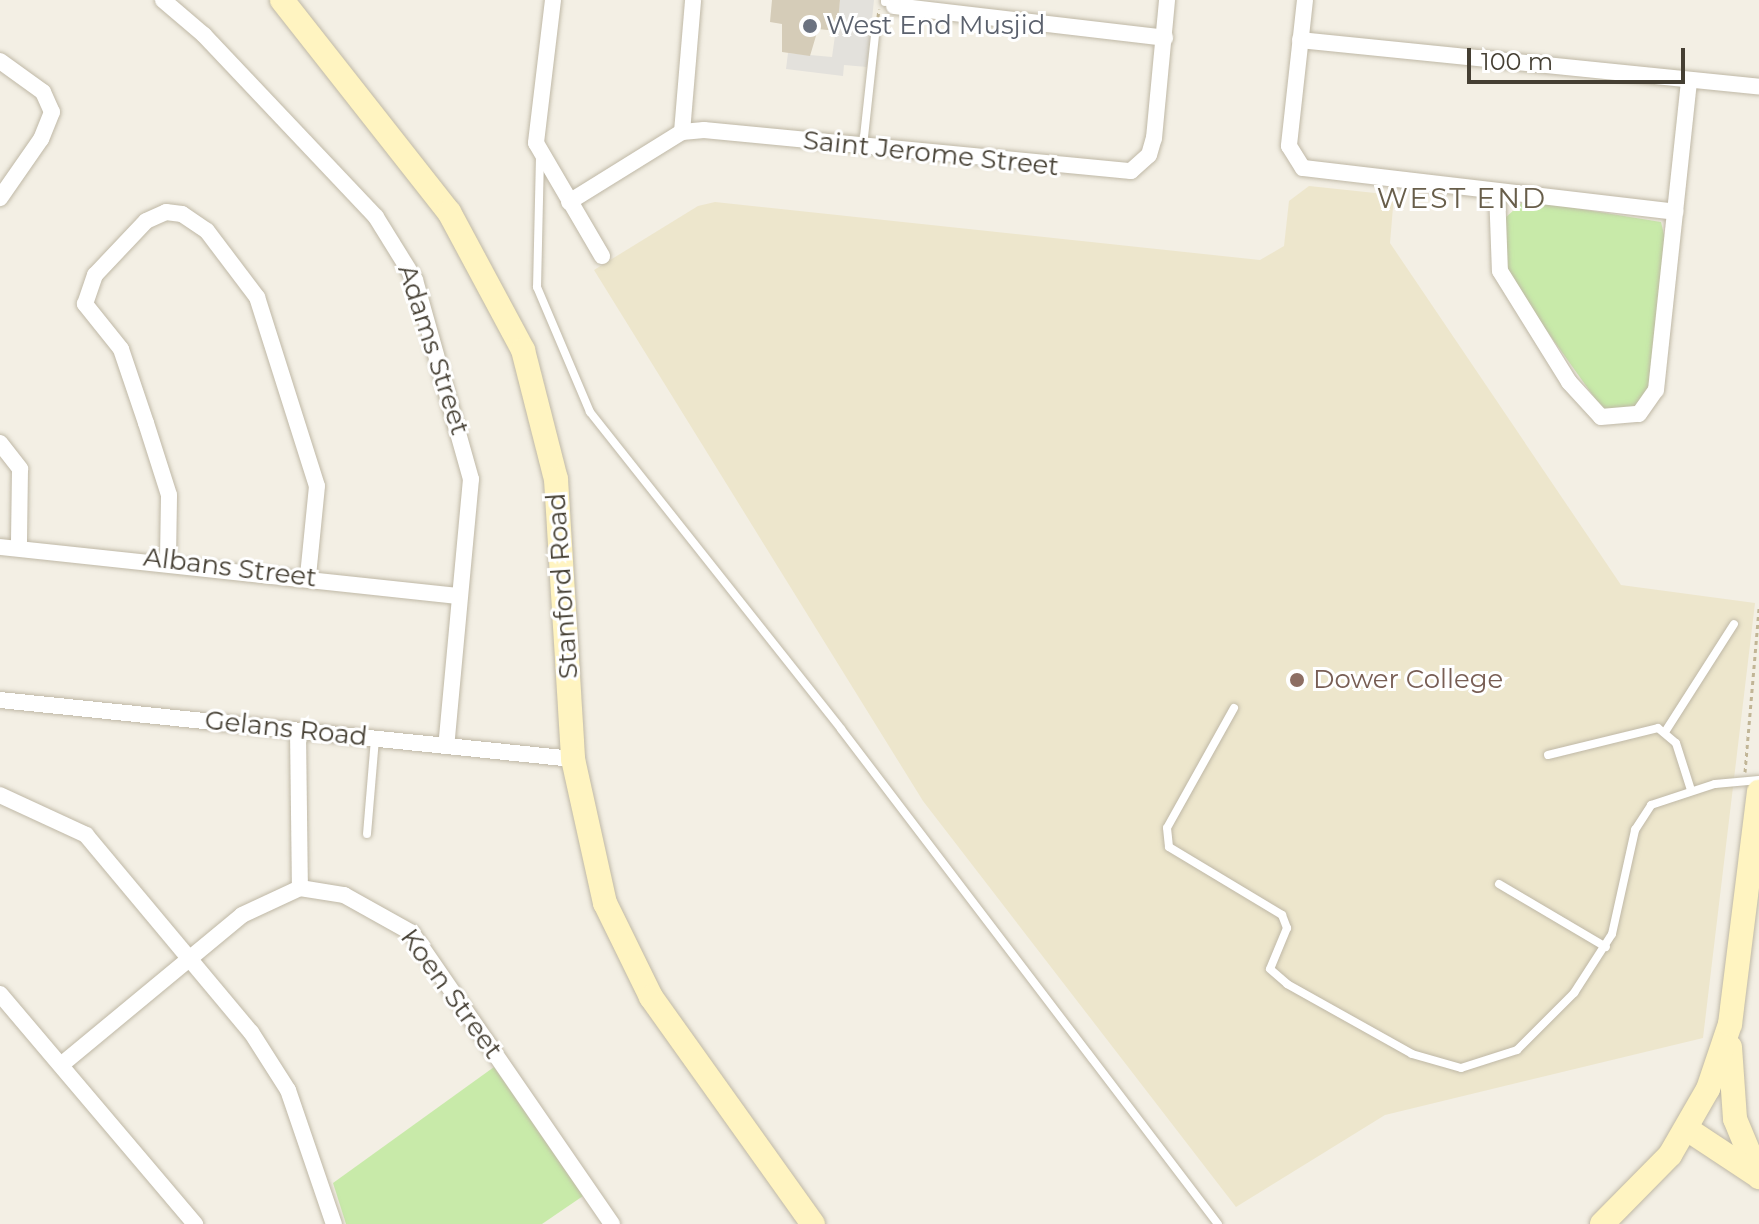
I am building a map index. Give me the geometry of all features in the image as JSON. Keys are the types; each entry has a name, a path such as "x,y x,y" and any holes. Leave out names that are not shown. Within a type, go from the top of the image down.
{"main road":[{"name":"Stanford Road","path":"282,0 449,212 523,350 556,479 573,759 605,903 625,951 686,1049 813,1224"},
{"path":"1752,786 1730,1024 1730,1091 1757,1176"},
{"path":"1602,1224 1652,1177 1687,1129 1730,1024"},
{"path":"1687,1129 1757,1176"},
{"name":"Stanford Road","path":"789,1194 803,1224"}],"street":[{"name":"Adams Street","path":"163,0 287,120 376,217 406,261 465,442 471,479 446,746"},
{"path":"553,0 535,126 541,156 602,256"},
{"path":"569,202 682,132 693,0"},
{"name":"Saint Jerome Street","path":"682,132 1131,171 1149,155 1154,138 1167,0"},
{"path":"1305,0 1289,146 1294,159 1309,171 1675,212"},
{"path":"888,3 1165,38"},
{"path":"1300,40 1759,87"},
{"path":"0,61 43,92 52,112 41,139 0,198"},
{"path":"1497,191 1500,271 1584,404 1608,421 1629,418 1652,402 1689,81"},
{"path":"168,560 169,495 151,437 121,349 85,304 95,275 146,221 173,212 207,231 257,297 317,486 308,576"},
{"path":"0,443 20,469 19,544"},
{"name":"Albans Street","path":"0,547 19,544 459,596"},
{"name":"Gelans Road","path":"0,700 573,759"},
{"path":"61,1065 186,958 242,915 300,888 298,731"},
{"path":"0,795 86,835 251,1032 288,1090 334,1224"},
{"name":"Koen Street","path":"300,888 344,895 412,933 612,1224"},
{"path":"0,994 195,1224"}],"lane":[{"path":"863,147 876,31"},
{"path":"541,156 537,287 590,412 841,729 1218,1224"},
{"path":"1665,732 1734,624"},
{"path":"1234,708 1164,837 1174,851 1282,915 1287,928 1270,969 1287,984 1412,1054 1461,1068 1488,1064 1537,1034 1606,947 1642,817 1659,799 1691,790 1752,786 1759,780"},
{"path":"1548,755 1648,726 1665,732 1676,743 1691,790"},
{"path":"367,834 375,739"},
{"path":"1499,884 1606,947"}],"path":[{"path":"876,31 888,3"},
{"path":"876,31 888,3"},
{"path":"1752,786 1759,608"}],"shaded area":[{"path":"840,0 874,0 867,67 844,65 843,76 786,69 788,53 832,57"},
{"name":"Dower College","path":"1309,186 1394,195 1390,243 1621,585 1755,603 1703,1038 1385,1115 1236,1207 923,801 594,270 698,206 715,202 1260,260 1284,246 1289,201"}],"green space":[{"path":"1525,200 1661,222 1665,239 1650,387 1635,409 1604,411 1514,285 1503,256 1505,218"},
{"path":"494,1067 583,1196 542,1224 346,1224 333,1183"}],"building":[{"name":"West End Musjid","path":"772,0 840,0 837,31 818,29 810,56 782,52 782,24 770,22"}],"place":[{"name":"West End Musjid","path":"810,26"},
{"name":"Dower College","path":"1297,680"}],"district":[{"name":"WEST END","path":"1462,198"}]}
